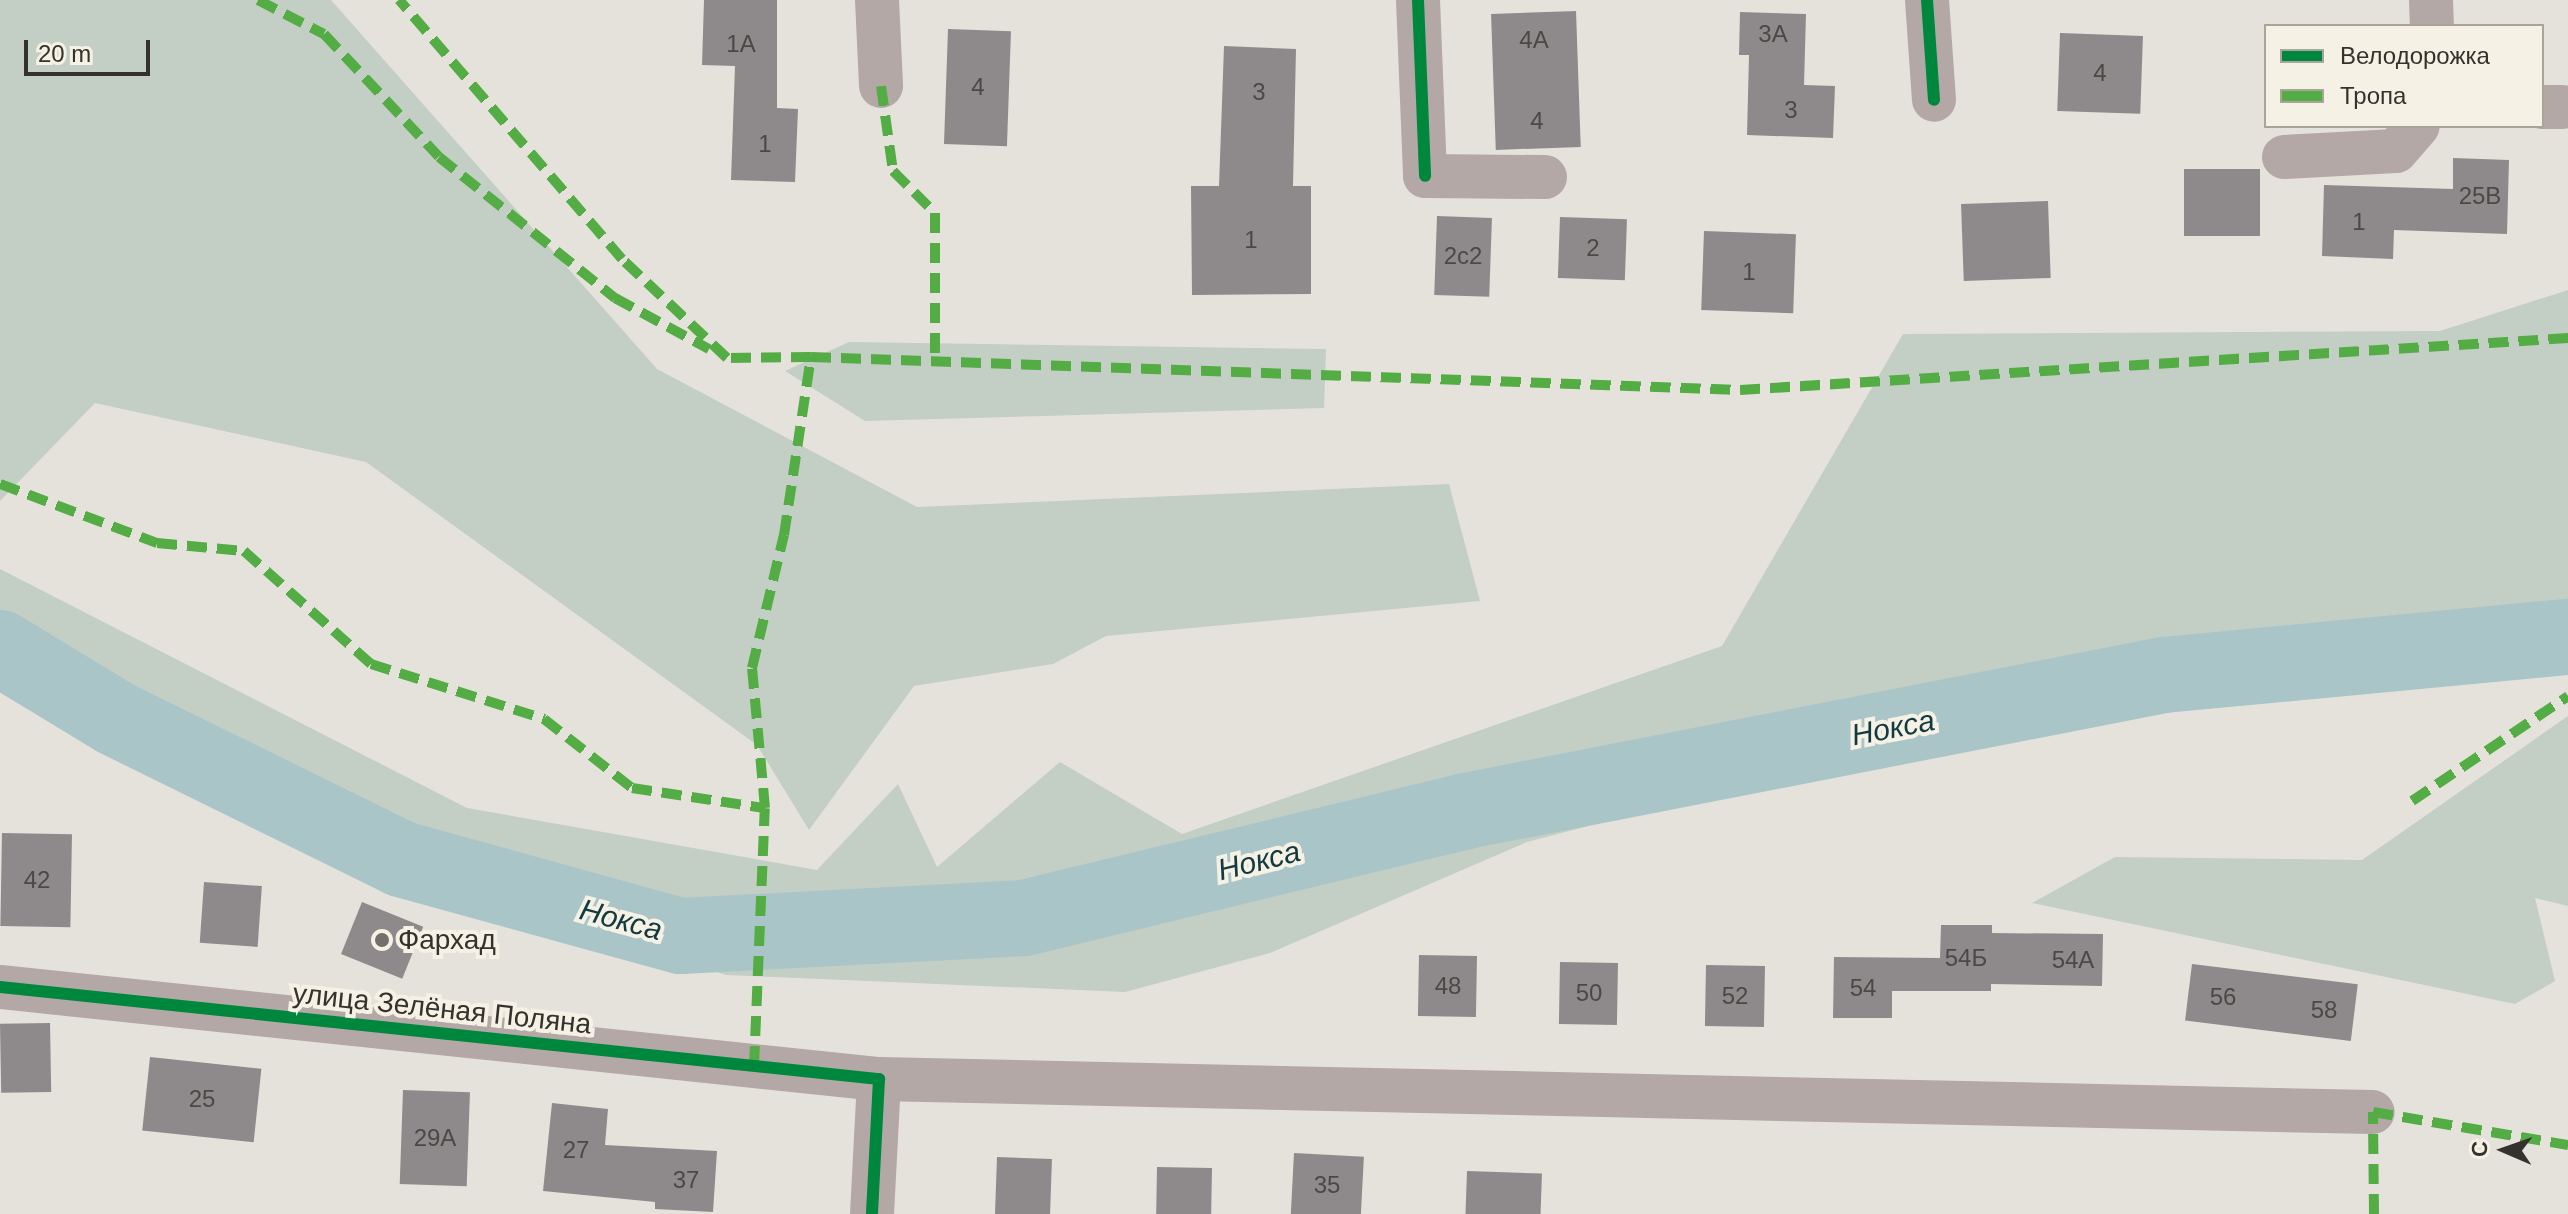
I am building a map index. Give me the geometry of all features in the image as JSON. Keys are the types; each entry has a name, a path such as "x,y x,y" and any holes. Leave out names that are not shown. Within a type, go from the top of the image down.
{"street":[{"path":"877,0 881,86"},
{"path":"1418,0 1425,176 1545,177"},
{"path":"1927,0 1934,100"},
{"path":"2431,0 2432,24"},
{"path":"2284,157 2396,151 2416,128"},
{"name":"улица Зелёная Поляна","path":"0,987 879,1079 2373,1112"},
{"path":"872,1214 879,1079"}],"shaded area":[{"path":"0,0 331,0 657,369 917,507 1449,484 1480,601 1106,636 1053,664 914,686 809,830 757,745 366,462 95,403 0,501"},
{"path":"2568,290 2568,655 2514,671 2087,720 1817,766 1527,842 1270,953 1125,992 726,975 397,871 94,725 0,670 0,569 467,808 817,870 898,784 937,867 1060,762 1182,834 1722,646 1903,334 2440,331"},
{"path":"849,342 1326,349 1324,408 865,421 785,371"},
{"path":"2568,716 2568,906 2535,898 2555,981 2515,1004 2032,903 2115,857 2362,860"}],"building":[{"path":"704,0 777,0 777,108 798,109 795,182 731,180 735,66 702,65"},
{"path":"1576,11 1581,147 1496,150 1491,14"},
{"path":"1740,12 1806,14 1804,85 1835,86 1833,138 1747,135 1749,55 1739,55"},
{"path":"948,29 1011,31 1007,146 944,144"},
{"path":"2060,33 2143,36 2140,114 2057,111"},
{"path":"1224,46 1296,49 1293,186 1311,186 1311,294 1192,295 1191,186 1219,186"},
{"path":"2453,158 2509,160 2507,234 2394,230 2393,259 2322,256 2324,185 2453,189"},
{"path":"2184,169 2260,169 2260,236 2184,236"},
{"path":"2048,201 2051,278 1964,281 1961,204"},
{"path":"1437,216 1492,218 1489,297 1434,295"},
{"path":"1560,217 1627,219 1625,280 1558,278"},
{"path":"1704,231 1796,234 1793,313 1701,310"},
{"path":"2,833 72,834 70,927 0,926"},
{"path":"204,882 262,886 258,947 200,943"},
{"name":"Фархад","path":"362,902 423,927 402,979 341,954"},
{"path":"1941,925 1992,925 1992,933 2103,934 2102,986 1991,984 1991,991 1892,991 1892,1018 1833,1018 1834,957 1940,958"},
{"path":"1419,955 1477,956 1476,1017 1418,1016"},
{"path":"1560,962 1618,963 1617,1025 1559,1024"},
{"path":"2192,964 2358,984 2351,1041 2185,1021"},
{"path":"1706,965 1765,966 1764,1027 1705,1026"},
{"path":"50,1023 51,1092 1,1093 0,1024"},
{"path":"150,1057 261,1069 254,1142 142,1131"},
{"path":"403,1090 470,1092 467,1186 400,1184"},
{"path":"552,1103 608,1109 605,1145 717,1151 713,1212 655,1209 655,1202 543,1191"},
{"path":"1294,1153 1364,1157 1361,1214 1291,1214"},
{"path":"997,1157 1052,1159 1050,1214 995,1214"},
{"path":"1157,1167 1212,1168 1211,1214 1156,1214"},
{"path":"1467,1171 1542,1174 1541,1214 1465,1214"}],"waterway":[{"name":"Нокса","path":"0,648 115,718 401,859 681,936 1024,918 1466,811 2164,675 2568,637"}],"marked path":[{"path":"258,0 324,34 439,157 615,298 709,349"},
{"path":"0,484 157,543 244,551 371,664 544,719 632,788 765,808 752,668 784,535 811,357 727,358 622,259 399,0"},
{"path":"881,86 893,171 935,213 935,362"},
{"path":"811,357 1740,390 2568,338"},
{"path":"2412,801 2568,696"},
{"path":"754,1066 765,808"},
{"path":"2374,1214 2373,1112 2568,1145"}],"cycle path":[{"path":"1418,0 1425,176"},
{"path":"1927,0 1934,100"},
{"path":"0,987 879,1079 872,1214"}],"place":[{"name":"Фархад","path":"382,940"}]}
